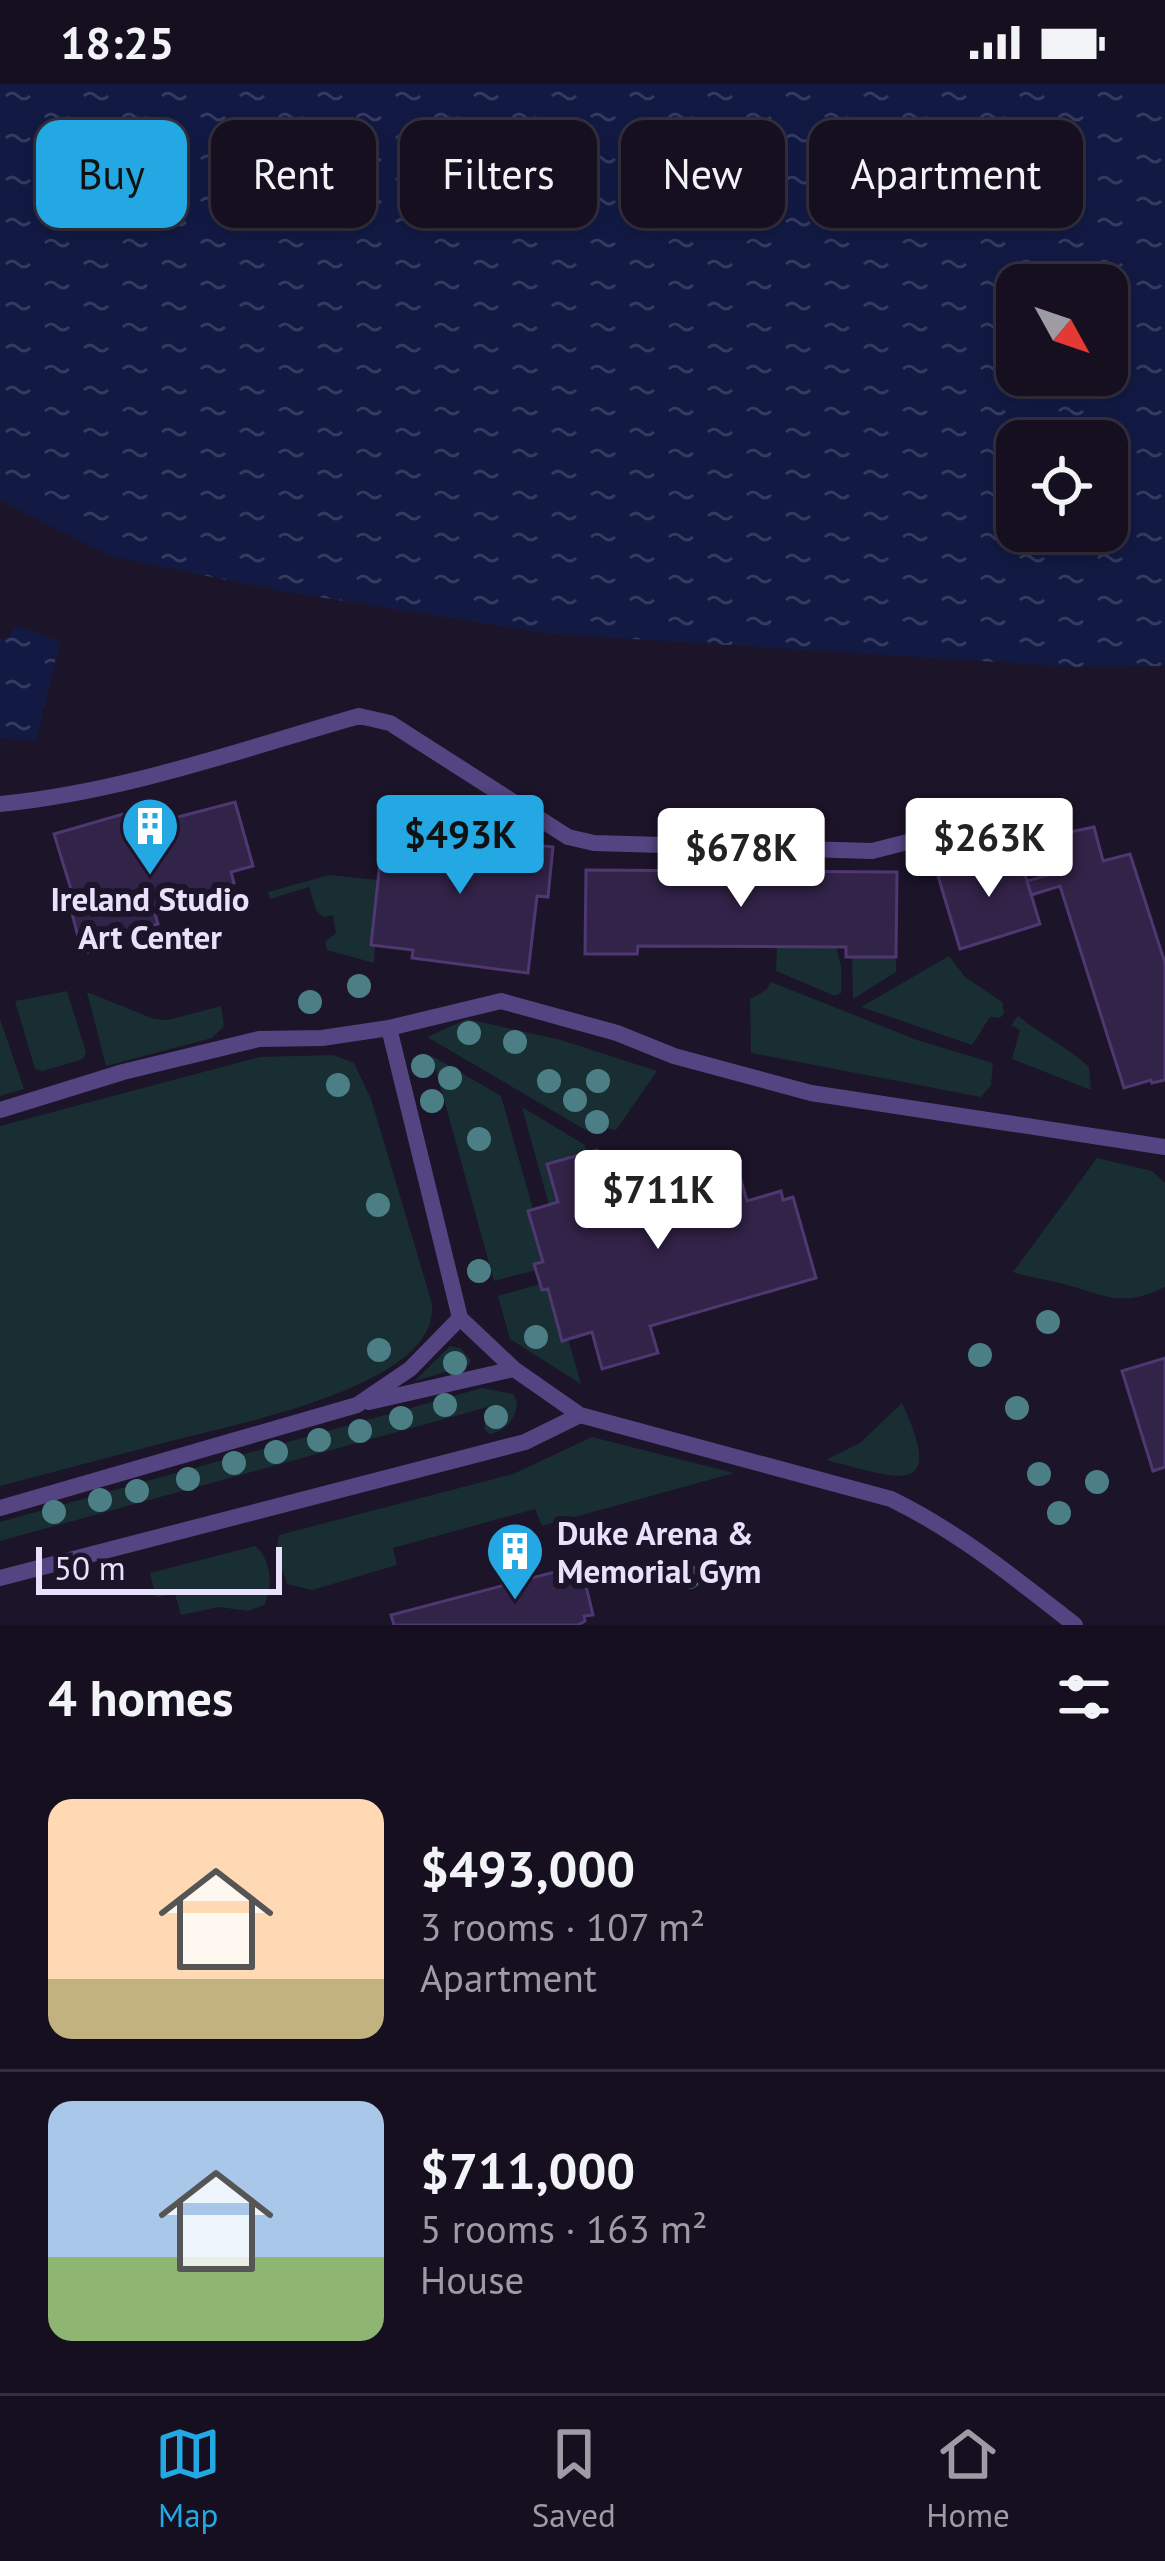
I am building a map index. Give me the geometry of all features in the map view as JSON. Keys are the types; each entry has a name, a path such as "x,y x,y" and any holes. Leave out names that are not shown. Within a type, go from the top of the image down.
{"lane":[{"path":"0,804 62,798 169,772 359,716 390,723 568,837 594,842 872,850 1031,811"},
{"path":"0,1110 123,1072 259,1039 322,1038 389,1028 502,1000 674,1056 811,1093 1165,1147"},
{"path":"389,1028 460,1318 514,1369 580,1415 891,1499 928,1517 984,1555 1076,1625"},
{"path":"357,1406 410,1369 460,1318"},
{"path":"0,1508 357,1406 514,1369"},
{"path":"0,1578 526,1442 580,1415"}],"green space":[{"path":"329,875 378,880 371,944 375,945 374,963 327,950 325,942 336,933 333,915 323,917 316,910 309,887 270,899 268,892"},
{"path":"777,947 836,947 841,993 835,996 776,971"},
{"path":"852,956 896,957 896,972 853,999"},
{"path":"949,956 965,977 1002,1002 1004,1013 1000,1018 990,1017 972,1045 861,1007"},
{"path":"771,982 917,1040 993,1063 991,1085 981,1097 751,1053 750,999"},
{"path":"67,991 86,1052 83,1059 35,1069 15,1001"},
{"path":"87,992 154,1019 168,1020 221,1006 224,1026 212,1038 106,1066"},
{"path":"1018,1016 1089,1067 1091,1090 1012,1059 1020,1030 1011,1025"},
{"path":"0,1019 24,1089 0,1096"},
{"path":"467,1019 561,1040 657,1071 616,1130 603,1127 591,1133 427,1037"},
{"path":"333,1055 354,1063 371,1099 431,1300 427,1330 406,1356 372,1378 330,1396 0,1486 0,1126 260,1057"},
{"path":"432,1056 501,1096 533,1209 529,1212 543,1262 535,1264 536,1270 494,1281"},
{"path":"522,1107 585,1145 586,1153 547,1165 558,1202 549,1205"},
{"path":"1097,1158 1152,1171 1165,1183 1165,1287 1138,1297 1117,1298 1013,1272"},
{"path":"540,1284 548,1289 581,1384 510,1339 498,1296"},
{"path":"450,1346 460,1348 471,1360 469,1365 415,1381"},
{"path":"482,1388 513,1394 517,1402 512,1419 490,1434 484,1429 488,1407 0,1541 0,1522"},
{"path":"902,1403 915,1435 916,1469 891,1475 826,1460 860,1443"},
{"path":"592,1437 734,1473 542,1526 535,1509 393,1548 397,1565 312,1590 287,1584 276,1551 279,1535 513,1474"},
{"path":"255,1546 269,1574 264,1605 248,1611 219,1607 181,1615 175,1594 156,1597 150,1573"}],"water":[{"path":"0,84 1165,84 1165,666 1076,667 553,634 281,591 110,556 0,500"},
{"path":"16,626 60,641 36,741 0,738 0,639 9,637"}],"building":[{"name":"Ireland Studio Art Center","path":"235,802 253,866 231,872 234,883 153,906 158,924 143,928 145,935 88,952 83,935 78,937 69,901 74,899 54,834 130,812 136,828"},
{"path":"395,820 439,825 438,833 553,847 548,897 537,896 528,973 412,958 413,950 371,945 380,862 386,863"},
{"path":"1094,827 1103,861 1130,854 1165,963 1165,1080 1124,1088 1060,886 1031,895 1027,881 1070,869 1060,834"},
{"path":"1018,851 1040,924 960,949 938,876"},
{"path":"586,870 897,872 896,957 846,957 846,947 638,946 637,954 585,954"},
{"path":"597,1150 611,1197 660,1183 658,1177 683,1170 685,1178 736,1163 747,1201 781,1191 783,1200 793,1197 816,1278 650,1326 658,1353 602,1369 592,1332 562,1341 548,1289 542,1290 534,1264 543,1262 528,1211 558,1202 547,1164"},
{"path":"1165,1358 1165,1467 1153,1471 1122,1371"},
{"name":"Duke Arena & Memorial Gym","path":"581,1565 593,1615 584,1616 585,1621 578,1625 394,1625 391,1615"}],"place":[{"name":"Ireland Studio Art Center","path":"150,877"},
{"name":"Duke Arena & Memorial Gym","path":"515,1602"}]}
